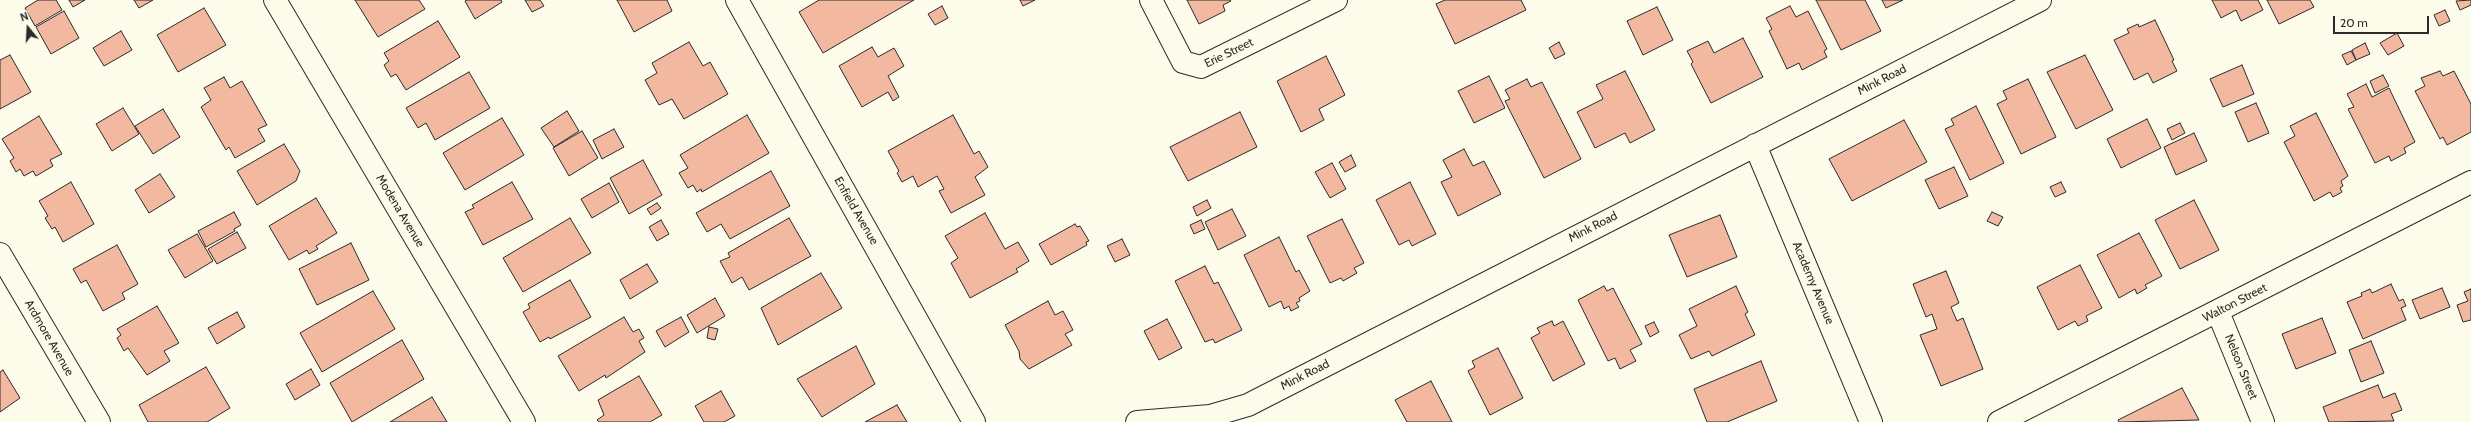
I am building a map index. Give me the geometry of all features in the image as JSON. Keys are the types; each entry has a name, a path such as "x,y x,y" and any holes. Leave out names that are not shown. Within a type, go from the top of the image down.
{"street":[{"name":"Modena Avenue","path":"275,0 524,422"},
{"name":"Enfield Avenue","path":"737,0 974,422"},
{"name":"Erie Street","path":"1151,0 1183,62 1202,68 1336,0"},
{"name":"Mink Road","path":"1137,422 1210,416 1248,405 2040,0"},
{"name":"Academy Avenue","path":"1755,145 1871,422"},
{"name":"Walton Street","path":"1998,422 2218,312 2471,182"},
{"name":"Ardmore Avenue","path":"0,254 99,422"},
{"name":"Nelson Street","path":"2218,312 2263,422"}],"building":[{"path":"38,0 56,0 62,10 35,26 25,8"},
{"path":"69,0 85,0 73,7"},
{"path":"134,0 153,0 139,8"},
{"path":"355,0 419,0 425,9 378,37"},
{"path":"501,0 502,2 475,19 465,1"},
{"path":"525,0 540,0 544,6 532,12"},
{"path":"617,0 667,0 672,11 634,32"},
{"path":"819,0 914,0 823,53 799,12"},
{"path":"1020,0 1035,0 1023,6"},
{"path":"1187,0 1231,1 1223,5 1225,11 1199,24"},
{"path":"1445,0 1521,0 1526,10 1455,44 1436,4"},
{"path":"1816,0 1865,0 1881,31 1841,50"},
{"path":"1882,0 1903,0 1886,8"},
{"path":"2212,0 2258,0 2263,10 2241,21 2236,10 2221,18"},
{"path":"2267,0 2310,0 2314,7 2279,24"},
{"path":"2471,0 2471,5 2460,10 2456,1"},
{"path":"942,6 948,18 935,25 928,14"},
{"path":"1790,6 1796,17 1808,11 1827,49 1824,51 1827,57 1802,70 1799,63 1787,69 1769,31 1772,29 1766,18"},
{"path":"1657,7 1673,40 1643,55 1627,21"},
{"path":"204,8 226,45 178,72 157,35"},
{"path":"2445,10 2450,21 2439,26 2434,15"},
{"path":"64,11 79,38 51,54 36,27"},
{"path":"2155,20 2174,60 2172,61 2177,71 2153,83 2148,73 2134,80 2114,40 2129,33 2127,29 2138,24 2139,27"},
{"path":"438,21 460,57 406,90 396,74 391,77 384,65 389,61 384,53"},
{"path":"121,31 132,50 104,66 93,48"},
{"path":"2397,33 2404,46 2388,55 2380,43"},
{"path":"1743,38 1763,77 1711,103 1691,64 1693,62 1687,51 1708,41 1714,53"},
{"path":"689,42 703,66 710,62 728,94 684,119 672,99 659,105 645,80 657,73 652,63"},
{"path":"1559,42 1565,54 1555,59 1549,48"},
{"path":"2365,43 2370,54 2356,60 2352,50"},
{"path":"872,47 878,57 894,48 904,66 888,76 899,97 893,101 888,92 862,107 839,66"},
{"path":"2351,51 2356,60 2347,65 2342,55"},
{"path":"10,55 31,92 0,109 0,60"},
{"path":"2085,55 2113,110 2076,129 2047,72"},
{"path":"1326,56 1345,95 1319,109 1324,120 1301,132 1277,81"},
{"path":"2242,65 2254,94 2223,107 2210,79"},
{"path":"1625,71 1655,130 1630,143 1625,133 1595,148 1577,112 1603,99 1596,85"},
{"path":"2440,71 2443,76 2454,71 2471,104 2471,132 2447,145 2443,137 2440,139 2415,91 2425,86 2421,78"},
{"path":"469,72 490,108 435,140 426,123 418,128 406,108"},
{"path":"2383,75 2389,86 2375,93 2370,81"},
{"path":"1489,76 1505,108 1474,123 1458,91"},
{"path":"224,77 230,88 242,81 267,125 258,129 265,141 235,158 229,147 226,150 201,107 211,100 204,88"},
{"path":"1527,79 1531,87 1542,82 1581,159 1544,178 1505,101 1510,99 1505,90"},
{"path":"2028,79 2056,137 2021,154 1997,104 2007,99 2003,91"},
{"path":"2366,84 2372,97 2389,88 2415,142 2404,148 2406,153 2391,161 2389,156 2375,163 2348,109 2354,107 2347,94"},
{"path":"2256,103 2269,133 2248,142 2235,112"},
{"path":"1976,106 2004,163 1970,180 1945,129 1954,125 1951,119"},
{"path":"123,108 139,134 112,151 96,124"},
{"path":"163,109 180,137 153,154 135,126"},
{"path":"567,111 579,131 554,147 541,128"},
{"path":"1240,112 1257,147 1188,181 1170,147"},
{"path":"2316,113 2348,176 2341,181 2343,186 2340,188 2342,192 2333,197 2330,192 2314,201 2284,142 2295,136 2290,126"},
{"path":"747,115 769,153 702,192 701,189 697,192 693,185 688,188 679,173 688,168 680,155"},
{"path":"953,115 974,154 979,151 988,167 975,177 985,195 951,213 939,191 944,189 937,176 918,187 913,176 902,182 897,173 899,171 888,151"},
{"path":"39,116 62,154 50,160 53,166 36,176 33,171 24,176 20,169 16,172 10,161 14,158 2,139"},
{"path":"502,118 524,155 465,190 443,153"},
{"path":"2147,119 2161,148 2121,168 2107,139"},
{"path":"1904,120 1927,162 1852,201 1829,159"},
{"path":"2180,123 2185,133 2172,140 2167,129"},
{"path":"614,129 624,147 602,159 593,140"},
{"path":"582,131 598,158 569,176 553,148"},
{"path":"2194,133 2207,161 2176,175 2164,147"},
{"path":"284,144 300,171 296,181 257,205 237,171"},
{"path":"1464,149 1473,166 1484,161 1501,194 1458,216 1441,182 1452,177 1443,160"},
{"path":"1351,155 1356,166 1345,172 1339,162"},
{"path":"643,160 662,195 629,214 610,178"},
{"path":"1332,163 1346,189 1330,198 1315,172"},
{"path":"1954,167 1968,196 1939,209 1925,180"},
{"path":"771,171 790,206 730,239 721,224 707,232 696,213"},
{"path":"160,174 175,197 149,213 135,190"},
{"path":"71,182 94,224 63,242 55,227 52,229 45,218 48,216 39,201"},
{"path":"512,182 533,219 483,245 465,212 474,208 472,205"},
{"path":"1410,182 1436,234 1412,246 1409,240 1399,245 1376,200"},
{"path":"2061,182 2066,192 2055,197 2050,187"},
{"path":"609,183 619,202 592,218 581,199"},
{"path":"316,198 337,233 316,246 318,249 309,254 307,250 289,260 269,226"},
{"path":"1207,200 1211,208 1197,216 1193,207"},
{"path":"2194,200 2219,250 2180,269 2155,220"},
{"path":"657,203 661,208 651,215 647,209"},
{"path":"1232,209 1246,236 1218,250 1205,222"},
{"path":"234,212 241,225 234,229 235,231 206,247 198,231"},
{"path":"1992,212 2003,217 1998,226 1987,221"},
{"path":"985,213 1005,249 1018,242 1029,261 1016,269 1018,272 970,298 951,263 958,258 945,236"},
{"path":"1720,215 1737,257 1687,277 1669,235"},
{"path":"570,218 591,253 523,292 503,258"},
{"path":"789,218 811,256 749,290 742,277 732,283 720,261 730,257 728,253"},
{"path":"1342,219 1364,263 1354,268 1357,273 1343,281 1341,278 1330,283 1307,236"},
{"path":"661,220 669,234 657,241 649,227"},
{"path":"1201,220 1205,229 1194,234 1190,225"},
{"path":"1075,224 1077,227 1080,226 1089,241 1086,242 1087,245 1051,265 1039,244"},
{"path":"237,232 246,248 217,264 208,249"},
{"path":"2139,233 2162,276 2145,285 2147,288 2137,294 2135,289 2119,298 2097,255"},
{"path":"197,234 213,261 185,278 168,250"},
{"path":"1279,237 1296,272 1299,270 1310,291 1299,298 1300,301 1296,303 1299,307 1291,311 1289,306 1284,309 1281,301 1269,307 1244,255"},
{"path":"1122,239 1130,255 1115,262 1107,246"},
{"path":"351,243 369,280 317,305 299,269"},
{"path":"117,245 138,284 122,293 125,299 103,311 86,280 81,283 73,269"},
{"path":"647,264 658,282 630,299 620,280"},
{"path":"2080,265 2102,308 2086,316 2088,321 2078,326 2075,321 2058,330 2037,287"},
{"path":"1205,266 1214,284 1218,282 1242,330 1215,343 1213,339 1205,342 1175,281"},
{"path":"1946,271 1959,303 1951,307 1957,321 1963,318 1983,369 1941,386 1920,335 1937,329 1932,314 1926,317 1913,284"},
{"path":"821,273 842,308 778,345 761,308"},
{"path":"570,280 591,317 550,339 549,337 540,342 523,312 530,308 528,304"},
{"path":"2391,284 2399,301 2403,299 2406,306 2401,308 2406,320 2363,339 2347,302 2362,296 2361,293 2370,289 2372,293"},
{"path":"1604,286 1607,291 1613,288 1642,344 1630,350 1636,361 1620,369 1615,358 1608,361 1578,300"},
{"path":"1736,286 1748,312 1745,314 1755,335 1712,356 1709,351 1691,359 1679,335 1697,326 1689,309"},
{"path":"2442,288 2450,307 2420,319 2412,300"},
{"path":"2471,289 2471,320 2463,322 2457,305 2468,301 2464,292"},
{"path":"373,291 395,329 322,372 300,333"},
{"path":"715,298 725,316 697,333 687,315"},
{"path":"1048,301 1055,315 1063,311 1073,330 1065,334 1072,345 1029,369 1020,359 1019,351 1005,325"},
{"path":"157,306 179,343 164,351 170,361 147,375 128,348 124,351 117,338 121,335 117,329"},
{"path":"237,312 245,327 217,344 208,328"},
{"path":"624,317 633,332 639,329 644,338 639,341 645,352 606,378 605,375 579,391 558,356"},
{"path":"681,317 689,332 665,347 656,331"},
{"path":"2322,318 2336,353 2296,369 2282,334"},
{"path":"1167,319 1182,348 1159,360 1144,331"},
{"path":"1552,321 1554,326 1563,321 1585,364 1553,381 1531,338 1540,333 1537,328"},
{"path":"1654,322 1659,332 1650,337 1645,326"},
{"path":"709,327 718,329 715,340 707,338"},
{"path":"402,340 424,379 352,422 330,383"},
{"path":"2371,341 2384,373 2361,382 2349,350"},
{"path":"856,346 875,384 822,417 797,379"},
{"path":"1498,348 1523,398 1490,415 1468,371 1475,367 1472,361"},
{"path":"1761,361 1777,401 1727,422 1707,422 1694,389"},
{"path":"206,367 230,408 207,422 148,422 139,405"},
{"path":"311,369 320,385 295,400 286,384"},
{"path":"3,370 20,398 0,412 0,372"},
{"path":"639,376 662,415 650,422 599,422 597,420 604,415 598,400"},
{"path":"1431,381 1452,422 1407,422 1395,400"},
{"path":"2378,385 2383,398 2395,393 2402,410 2391,414 2394,421 2329,422 2323,407"},
{"path":"2182,388 2199,420 2119,422 2118,420"},
{"path":"721,391 735,416 724,422 704,422 695,406"},
{"path":"432,397 447,422 390,422"},
{"path":"897,405 907,422 865,422"}]}
